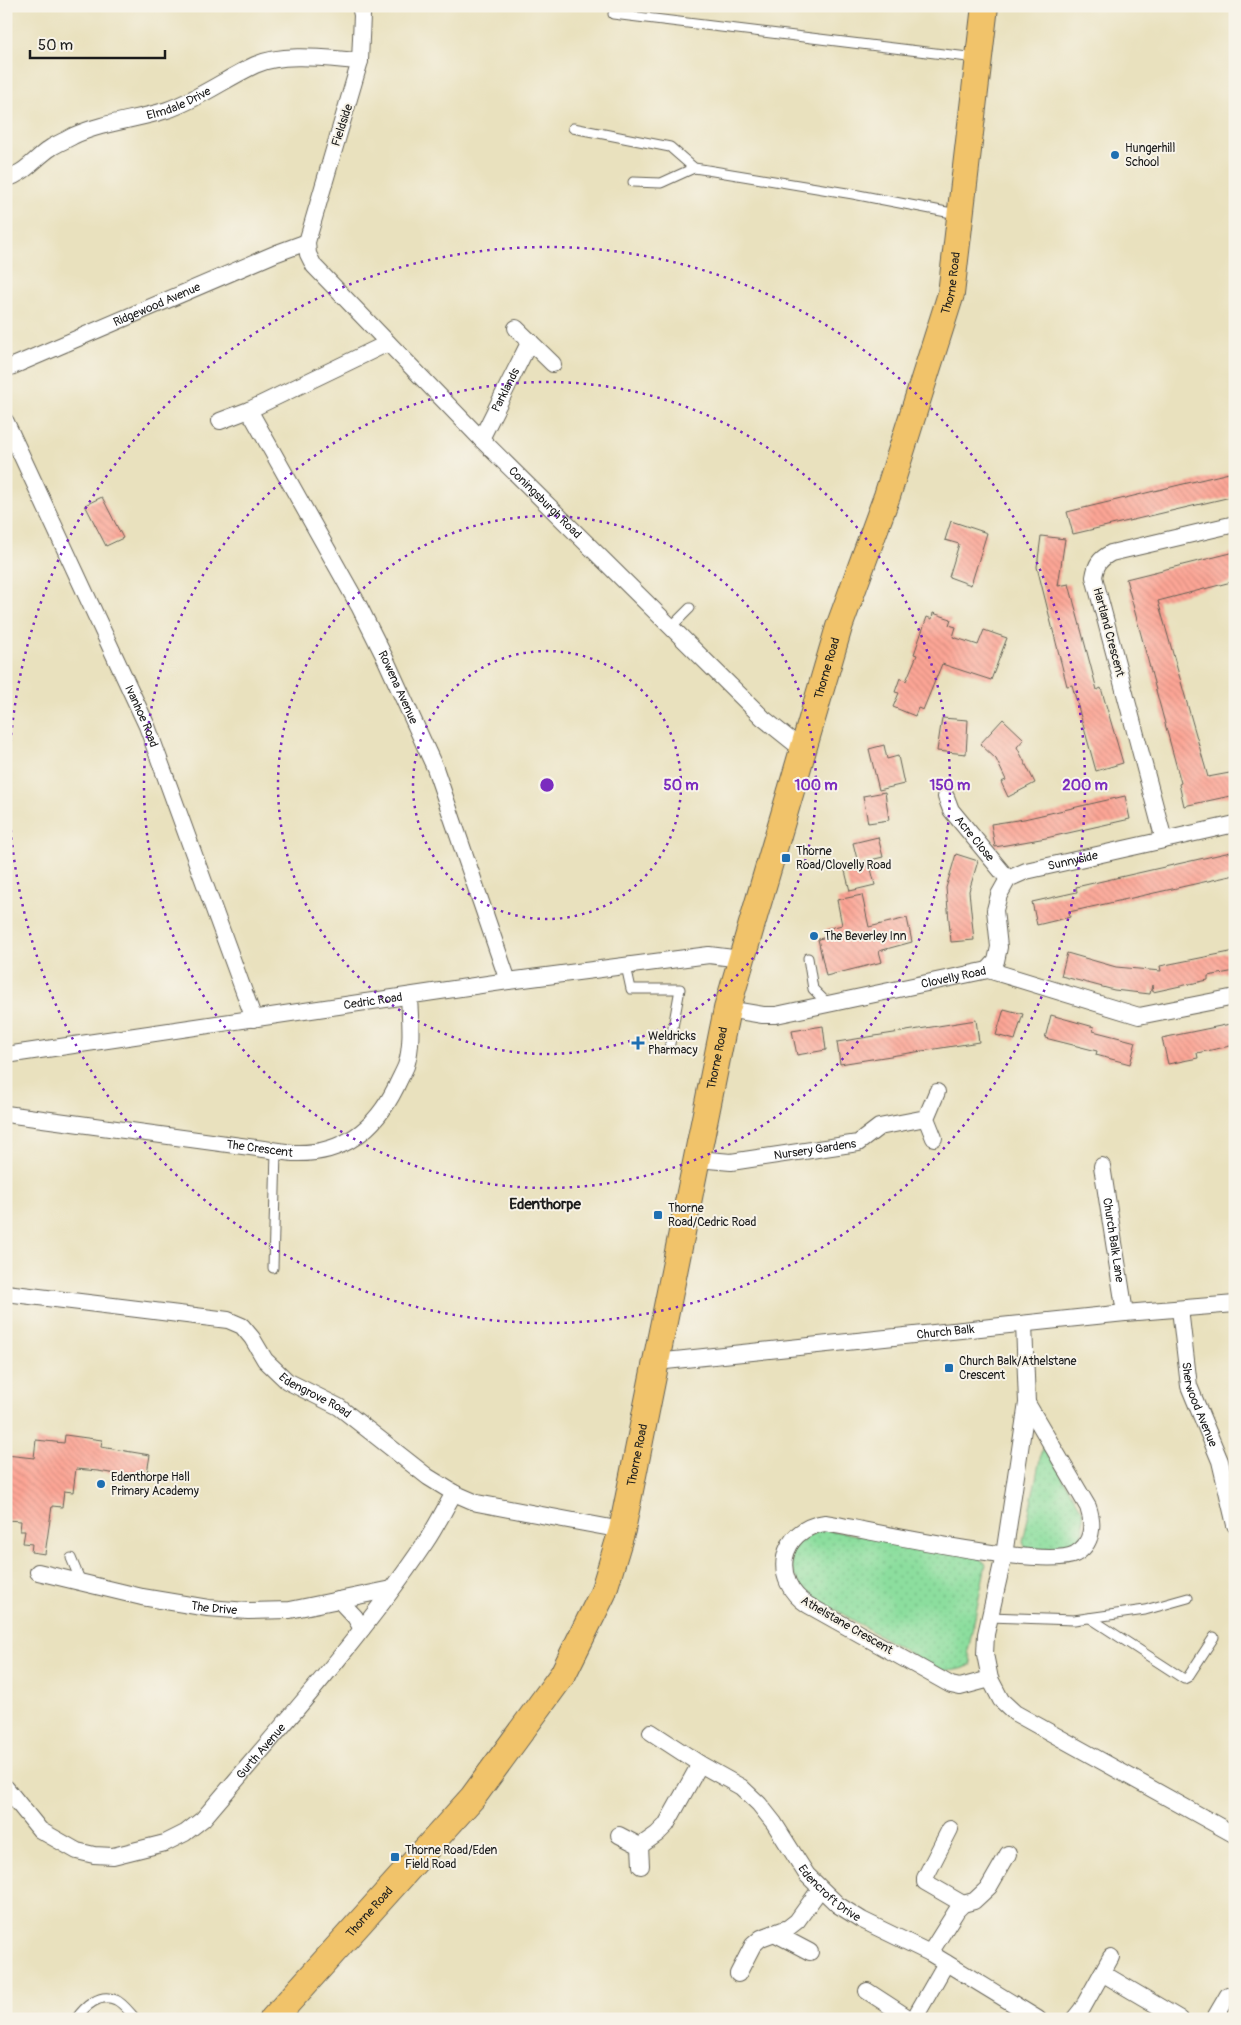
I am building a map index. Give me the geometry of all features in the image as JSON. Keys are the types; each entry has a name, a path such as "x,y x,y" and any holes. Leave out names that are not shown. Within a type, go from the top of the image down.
{"main road":[{"name":"Thorne Road","path":"273,2019 473,1797 563,1674 603,1593 622,1530 727,1009 740,959 839,626 887,496 951,294 985,6"}],"street":[{"name":"Fieldside","path":"307,242 360,60 362,15 360,6"},
{"name":"Elmdale Drive","path":"6,179 28,168 52,147 75,135 110,123 144,117 170,109 200,96 257,64 289,58 360,60"},
{"name":"Coningsburgh Road","path":"307,242 308,254 314,266 481,440 763,718 793,742 804,746"},
{"name":"Ridgewood Avenue","path":"6,369 277,253 307,242"},
{"path":"516,328 553,364"},
{"name":"Parklands","path":"481,440 530,341"},
{"path":"220,422 388,343"},
{"name":"Rowena Avenue","path":"249,410 359,606 435,768 508,981"},
{"name":"Ivanhoe Road","path":"6,422 147,726 254,1019"},
{"name":"Hartland Crescent","path":"1164,840 1094,576 1095,569 1098,562 1111,553 1235,524"},
{"name":"Acre Close","path":"946,797 951,810 1008,879"},
{"name":"Sunnyside","path":"1008,879 1026,871 1235,824"},
{"path":"988,970 996,961 1000,948 995,910 999,895 1008,879"},
{"name":"Cedric Road","path":"6,1055 508,981 709,955 740,959"},
{"name":"Clovelly Road","path":"727,1009 763,1015 776,1015 988,970 1139,1016 1235,996"},
{"name":"The Crescent","path":"6,1114 308,1154 328,1150 355,1138 372,1124 387,1103 406,1065 410,1035 409,997"},
{"path":"934,1138 926,1118 937,1092"},
{"name":"Nursery Gardens","path":"697,1159 731,1162 858,1143 880,1127 926,1118"},
{"name":"Church Balk Lane","path":"1102,1166 1125,1313"},
{"name":"Edengrove Road","path":"6,1293 228,1320 242,1326 252,1338 265,1360 287,1381 339,1407 428,1477 454,1493 477,1503 622,1530"},
{"name":"Church Balk","path":"656,1362 1125,1313 1235,1304"},
{"name":"Sherwood Avenue","path":"1180,1309 1189,1386 1220,1461 1235,1526"},
{"name":"Athelstane Crescent","path":"1024,1324 1026,1403 1004,1555 990,1617 985,1654 990,1679 1001,1700 1015,1713 1235,1835"},
{"name":"Athelstane Crescent","path":"990,1679 966,1686 951,1685 808,1605 794,1593 789,1585 784,1567 784,1558 786,1550 796,1535 816,1524 825,1523 1004,1555 1060,1558 1074,1554 1086,1543 1090,1536 1092,1518 1088,1507 1026,1403"},
{"name":"Gurth Avenue","path":"6,1788 40,1830 77,1851 94,1856 113,1856 165,1843 185,1833 203,1819 362,1629 426,1541 454,1493"},
{"name":"The Drive","path":"38,1572 142,1597 208,1608 248,1611 290,1610 392,1590"},
{"path":"339,1600 355,1617 362,1629"},
{"name":"Edencroft Drive","path":"651,1732 700,1764 741,1786 759,1804 807,1875 838,1905 862,1920 930,1953 1038,2019"},
{"path":"640,1846 666,1825 700,1764"},
{"path":"950,1829 925,1878 925,1882 964,1904"},
{"path":"619,1835 640,1846"},
{"path":"640,1846 642,1866"},
{"path":"930,1953 956,1910 964,1904 974,1901 989,1887 1008,1854"},
{"path":"738,1974 754,1946 761,1938 788,1928 797,1920 820,1889"},
{"path":"774,1933 810,1952"},
{"path":"1074,2019 1082,2009 1111,1957"},
{"path":"914,2019 946,1963"},
{"path":"1102,1973 1180,2019"},
{"path":"867,1991 910,2019"},
{"path":"1214,2019 1228,1995"}],"lane":[{"path":"613,14 979,58"},
{"path":"573,128 670,147 694,168 853,194 960,215"},
{"path":"633,182 661,183 694,168"},
{"path":"672,627 690,608"},
{"path":"808,958 813,989 828,1004"},
{"path":"626,966 631,990 680,989 669,1049"},
{"path":"274,1268 276,1150"},
{"path":"71,1558 81,1582"},
{"path":"990,1617 1074,1620 1145,1610 1188,1598"},
{"path":"1090,1618 1184,1679 1188,1677 1214,1637"},
{"path":"76,2019 83,2009 94,2001 108,1997 118,2000 136,2019"}],"green space":[{"path":"1043,1444 1083,1512 1084,1531 1075,1546 1068,1549 1027,1551 1023,1542"},
{"path":"821,1529 976,1555 986,1564 968,1651 972,1665 954,1670 935,1668 805,1592 798,1582 791,1562 793,1549 797,1544"}],"building":[{"path":"1229,473 1235,496 1073,534 1067,512"},
{"path":"102,497 123,538 106,546 85,505"},
{"path":"951,521 987,533 971,585 949,577 959,544 945,540"},
{"path":"1041,536 1065,539 1058,586 1069,584 1097,690 1101,688 1123,763 1096,771 1072,685 1067,686 1037,567"},
{"path":"1235,552 1235,581 1158,601 1208,777 1235,772 1235,795 1184,806 1179,784 1181,783 1126,579"},
{"path":"933,613 951,619 949,625 956,627 953,637 978,645 984,630 1007,638 991,680 942,664 923,710 918,708 915,716 893,707 899,693 895,692 900,678 906,681 917,655 914,654 927,617 932,619"},
{"path":"942,718 968,720 966,754 937,751"},
{"path":"1003,719 1024,739 1017,747 1035,783 1008,797 1001,782 1006,780 996,759 980,744"},
{"path":"884,745 887,759 898,756 904,784 879,790 869,749"},
{"path":"885,792 889,820 868,823 863,796"},
{"path":"1125,796 1130,819 1046,838 995,847 991,824 1024,819"},
{"path":"878,837 883,857 858,863 853,843"},
{"path":"1235,851 1235,875 1069,912 1070,917 1037,925 1032,902 1077,892 1076,887"},
{"path":"956,854 978,861 969,891 974,940 951,942 946,888"},
{"path":"870,865 875,885 850,891 845,871"},
{"path":"862,895 869,927 907,918 912,942 879,951 882,962 826,976 818,939 828,937 826,929 842,925 837,900"},
{"path":"1235,951 1235,971 1208,976 1208,980 1153,992 1152,985 1150,994 1114,990 1061,976 1067,953 1116,967 1161,971 1160,966"},
{"path":"1004,1009 1023,1014 1015,1040 996,1035"},
{"path":"1051,1015 1094,1027 1093,1031 1136,1042 1130,1064 1096,1055 1097,1051 1045,1038"},
{"path":"976,1020 979,1042 840,1064 837,1042"},
{"path":"1235,1023 1235,1045 1197,1053 1198,1058 1168,1064 1162,1038"},
{"path":"823,1026 826,1050 797,1055 792,1031"},
{"path":"65,1435 102,1440 101,1447 150,1455 146,1479 76,1469 73,1492 64,1491 62,1507 52,1506 45,1554 31,1552 32,1544 23,1543 25,1531 20,1531 21,1521 6,1520 6,1455 34,1458 36,1440 64,1443"}],"place":[{"name":"Hungerhill School","path":"1115,155"},
{"name":"Thorne Road/Clovelly Road","path":"786,858"},
{"name":"The Beverley Inn","path":"814,936"},
{"name":"Weldricks Pharmacy","path":"638,1043"},
{"name":"Thorne Road/Cedric Road","path":"658,1215"},
{"name":"Church Balk/Athelstane Crescent","path":"949,1368"},
{"name":"Edenthorpe Hall Primary Academy","path":"101,1484"},
{"name":"Thorne Road/Eden Field Road","path":"395,1857"}],"district":[{"name":"Edenthorpe","path":"545,1204"}]}
